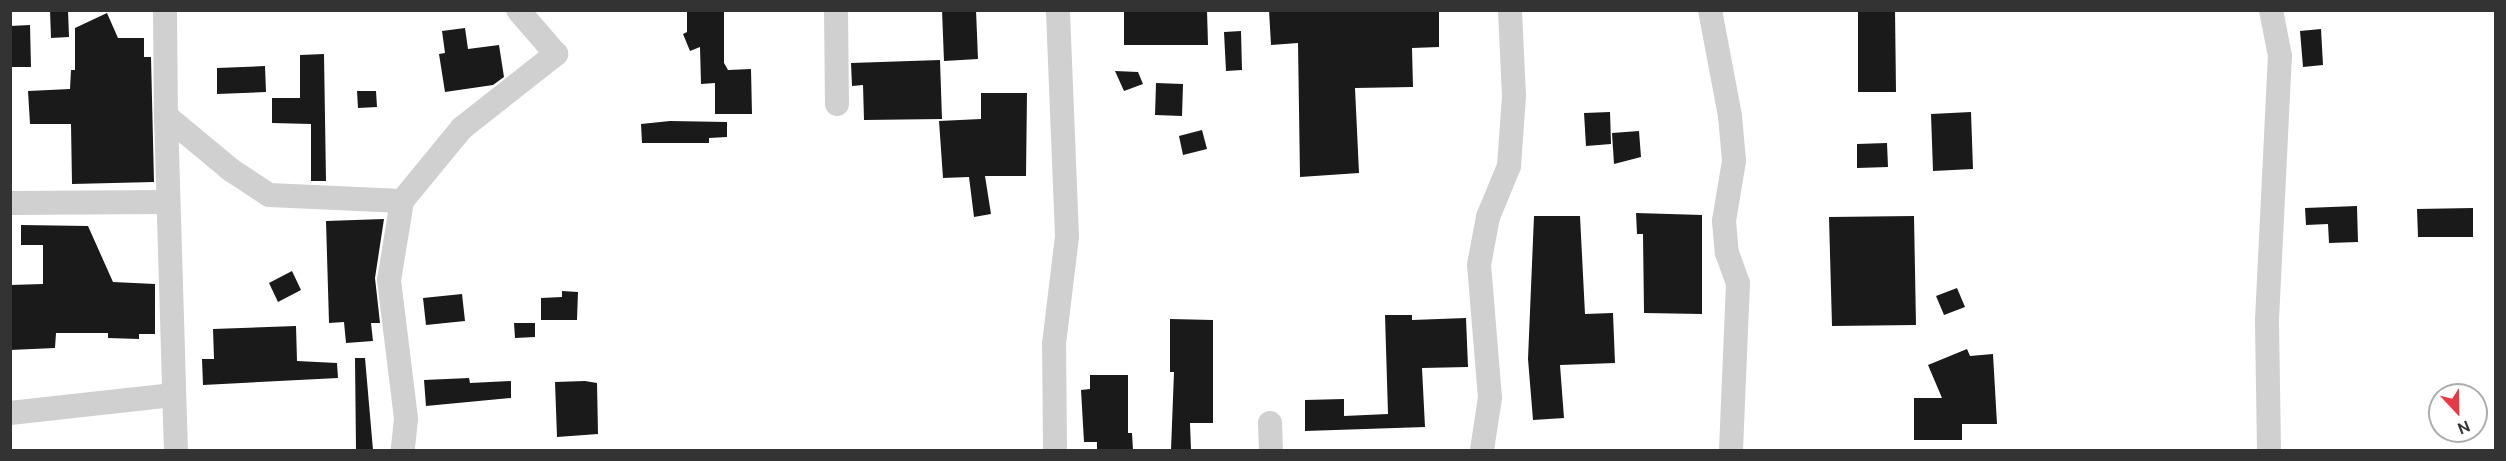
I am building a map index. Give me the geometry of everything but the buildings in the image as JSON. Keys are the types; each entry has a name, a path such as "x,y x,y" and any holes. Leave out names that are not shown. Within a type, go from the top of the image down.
{"street":[{"path":"165,10 166,202 176,450"},
{"path":"403,450 406,419 389,280 402,201 462,128 556,54 518,10"},
{"path":"836,10 837,104"},
{"path":"1055,450 1054,344 1067,236 1058,10"},
{"path":"1482,450 1490,399 1479,265 1488,217 1509,166 1514,96 1510,10"},
{"path":"1710,10 1730,116 1734,161 1725,221 1727,253 1738,292 1731,450"},
{"path":"2269,450 2267,320 2280,56 2271,10"},
{"path":"166,116 269,195 402,201"},
{"path":"10,203 166,202"},
{"path":"10,413 173,395"},
{"path":"1270,423 1271,450"}]}
